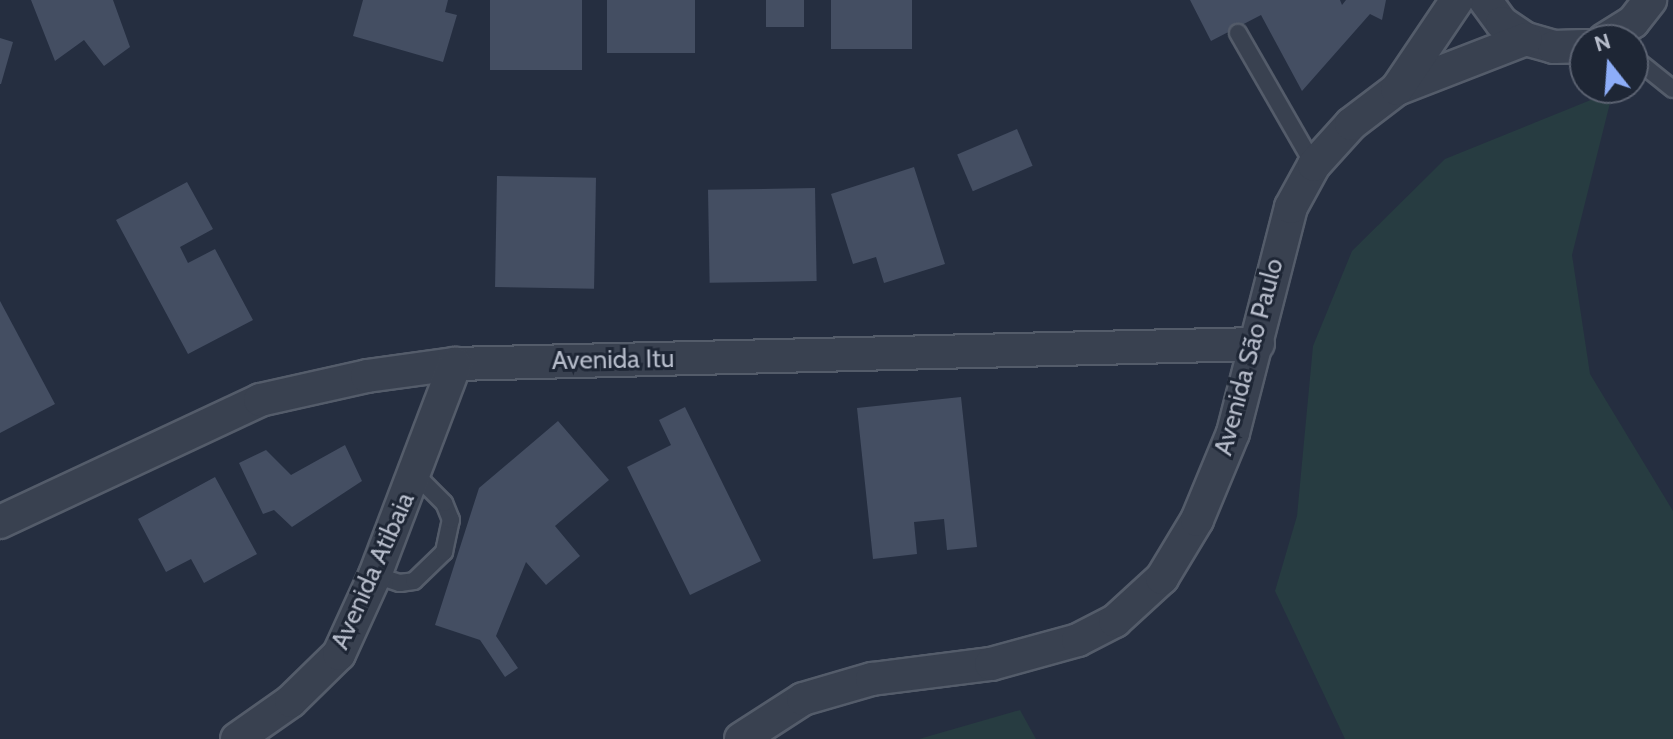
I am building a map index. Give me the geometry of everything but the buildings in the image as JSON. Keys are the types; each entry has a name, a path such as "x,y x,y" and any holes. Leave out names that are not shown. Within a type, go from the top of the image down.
{"street":[{"name":"Avenida São Paulo","path":"1397,89 1457,0"},
{"path":"1485,0 1502,23 1526,39 1554,47 1569,46"},
{"path":"1631,24 1650,0"},
{"name":"Avenida São Paulo","path":"741,739 803,699 872,679 1031,654 1078,640 1115,621 1162,578 1197,520 1233,433 1291,207 1314,165 1351,124 1397,89 1526,39"},
{"name":"Avenida Itu","path":"0,522 260,400 367,376 455,364 1258,344"},
{"name":"Avenida Atibaia","path":"237,739 291,701 339,654 375,575 455,364"}],"lane":[{"path":"1238,33 1314,165"},
{"path":"1649,72 1673,89"},
{"path":"375,575 400,583 414,581 444,552 451,520 444,503 415,474"}],"green space":[{"path":"1581,104 1610,104 1572,255 1590,374 1673,511 1673,739 1345,739 1275,591 1297,516 1313,346 1352,251 1445,159"},
{"path":"1020,710 1036,739 919,739"}]}
